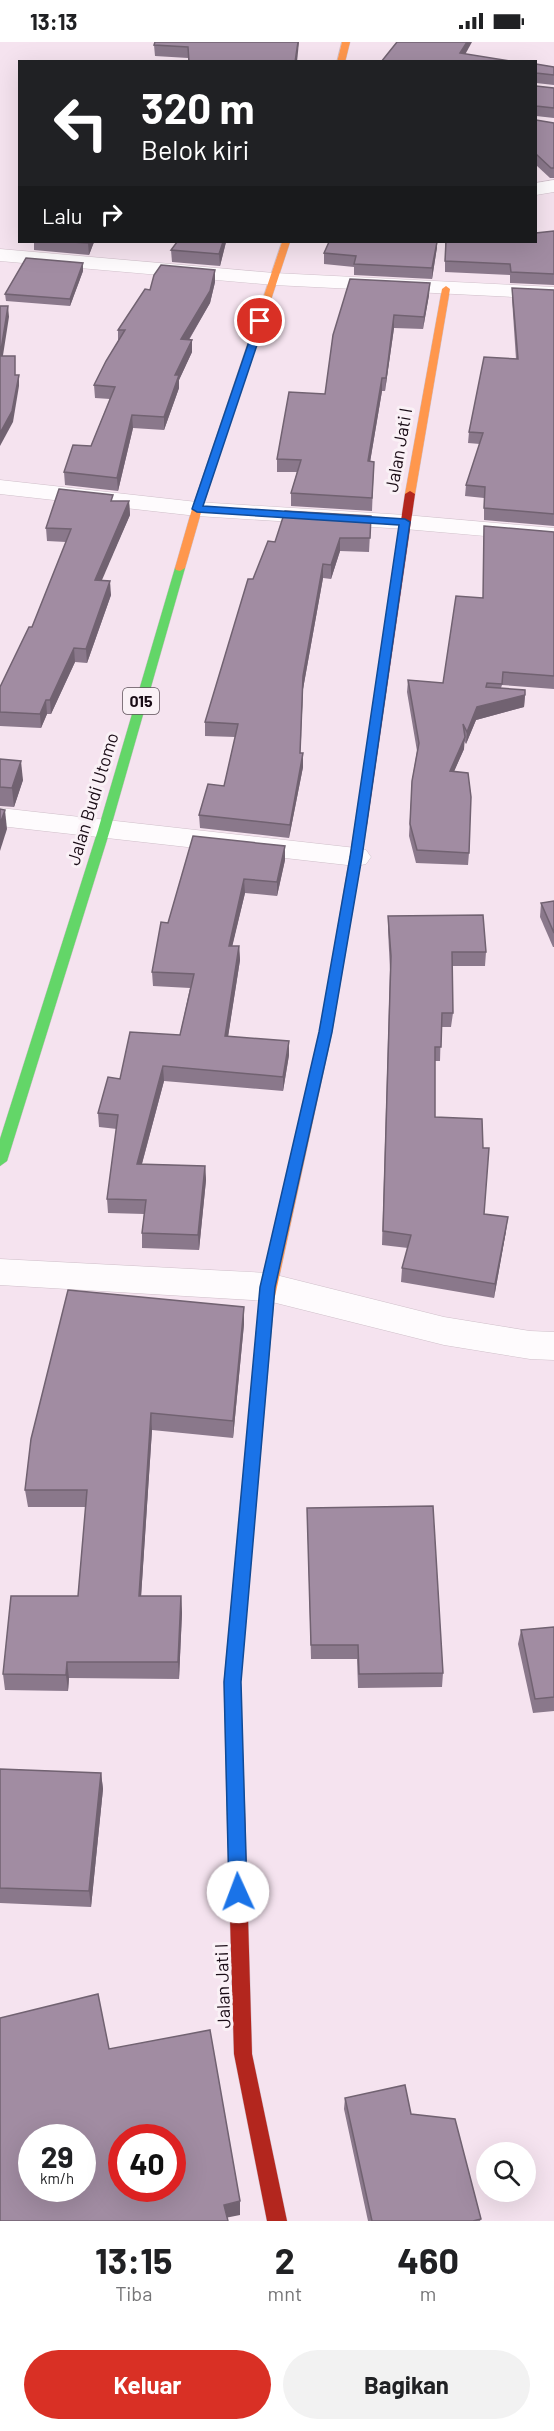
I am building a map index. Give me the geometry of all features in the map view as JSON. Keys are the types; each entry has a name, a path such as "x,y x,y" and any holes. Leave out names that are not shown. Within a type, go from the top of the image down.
{"street":[{"path":"342,60 346,42"},
{"path":"537,189 554,186"},
{"name":"Jalan Budi Utomo","path":"0,1161 104,830 197,509 286,243"},
{"path":"0,255 274,279 554,293"},
{"name":"Jalan Jati I","path":"277,2221 243,2054 232,1682 268,1287 326,1032 356,857 405,522 446,289"},
{"path":"0,487 197,509 405,522 554,535"},
{"path":"0,817 356,857"},
{"path":"0,1272 268,1287 444,1331 530,1345 554,1346"}],"building":[{"path":"155,42 298,42 295,60 189,60 188,47 154,45"},
{"path":"397,42 467,42 460,53 504,60 383,60"},
{"path":"537,64 554,67 554,75 537,73"},
{"path":"537,86 554,88 554,108 537,106"},
{"path":"537,120 554,123 554,168 551,168 537,155"},
{"path":"554,231 554,274 511,272 510,264 445,261 446,243 537,243 537,233"},
{"path":"176,243 223,243 219,254 171,250"},
{"path":"329,243 437,243 432,268 354,264 356,256 324,253"},
{"path":"26,258 83,263 70,299 5,294"},
{"path":"161,265 215,270 210,291 181,339 192,340 175,375 179,375 164,417 132,415 117,478 64,472 73,445 91,446 115,387 94,385 125,330 118,330 145,289 150,290 154,275"},
{"path":"350,279 430,283 424,317 394,315 386,378 382,378 368,461 374,462 372,498 291,493 301,460 277,459 289,392 325,394 333,335"},
{"path":"512,288 554,290 554,514 484,508 485,487 466,485 483,433 469,432 484,357 518,359"},
{"path":"0,306 8,306 0,356"},
{"path":"0,356 15,356 15,375 19,375 12,411 0,433"},
{"path":"59,489 113,495 111,501 129,501 95,580 110,581 86,649 74,648 50,700 46,700 40,714 0,712 0,687 29,627 32,627 71,529 46,528"},
{"path":"285,511 371,516 370,538 340,538 331,565 323,564 303,676 300,753 303,753 290,825 199,815 208,784 224,786 238,724 205,722 248,579 253,579 268,541 275,542"},
{"path":"484,526 554,532 554,676 503,672 502,684 487,683 486,687 525,690 525,695 477,707 467,732 463,724 465,737 450,771 468,773 471,797 469,853 417,850 410,824 412,781 419,743 408,680 443,683 456,596 483,598"},
{"path":"0,759 21,761 12,788 0,787"},
{"path":"0,809 5,810 0,824"},
{"path":"193,836 285,846 277,882 244,879 229,946 239,946 225,1036 289,1041 283,1077 163,1066 137,1164 205,1166 198,1235 142,1233 146,1200 107,1199 118,1115 98,1113 108,1077 120,1079 130,1032 180,1035 194,974 152,972 161,922 168,923"},
{"path":"554,901 554,933 541,903"},
{"path":"483,915 486,952 452,952 453,1013 442,1013 441,1047 435,1047 435,1117 482,1119 483,1148 489,1148 484,1214 508,1217 495,1284 402,1268 411,1235 383,1231 391,956 388,916"},
{"path":"68,1290 244,1307 233,1421 151,1413 139,1596 181,1596 178,1662 67,1662 66,1675 3,1674 11,1596 78,1596 87,1490 25,1490 31,1439"},
{"path":"433,1506 443,1673 359,1674 358,1645 311,1645 307,1508"},
{"path":"554,1627 554,1697 535,1699 521,1630"},
{"path":"0,1769 101,1773 89,1891 0,1888"},
{"path":"98,1994 109,2049 210,2030 240,2201 224,2205 228,2221 0,2221 0,2018"},
{"path":"405,2085 411,2114 455,2119 481,2219 473,2221 372,2221 345,2098"}],"traffic: fast":[{"path":"0,1161 104,830 180,568"},
{"path":"236,1814 232,1682 267,1301"}],"traffic: slow":[{"path":"342,60 346,42"},
{"path":"180,568 197,509 286,243"},
{"path":"410,494 446,289"},
{"path":"267,1301 326,1032 361,825"}],"traffic: jam":[{"path":"361,825 410,494"},
{"path":"236,1814 243,2054 277,2221"}],"route":[{"path":"238,1892 232,1682 268,1287 326,1032 356,857 405,522 197,509 260,321"}]}
